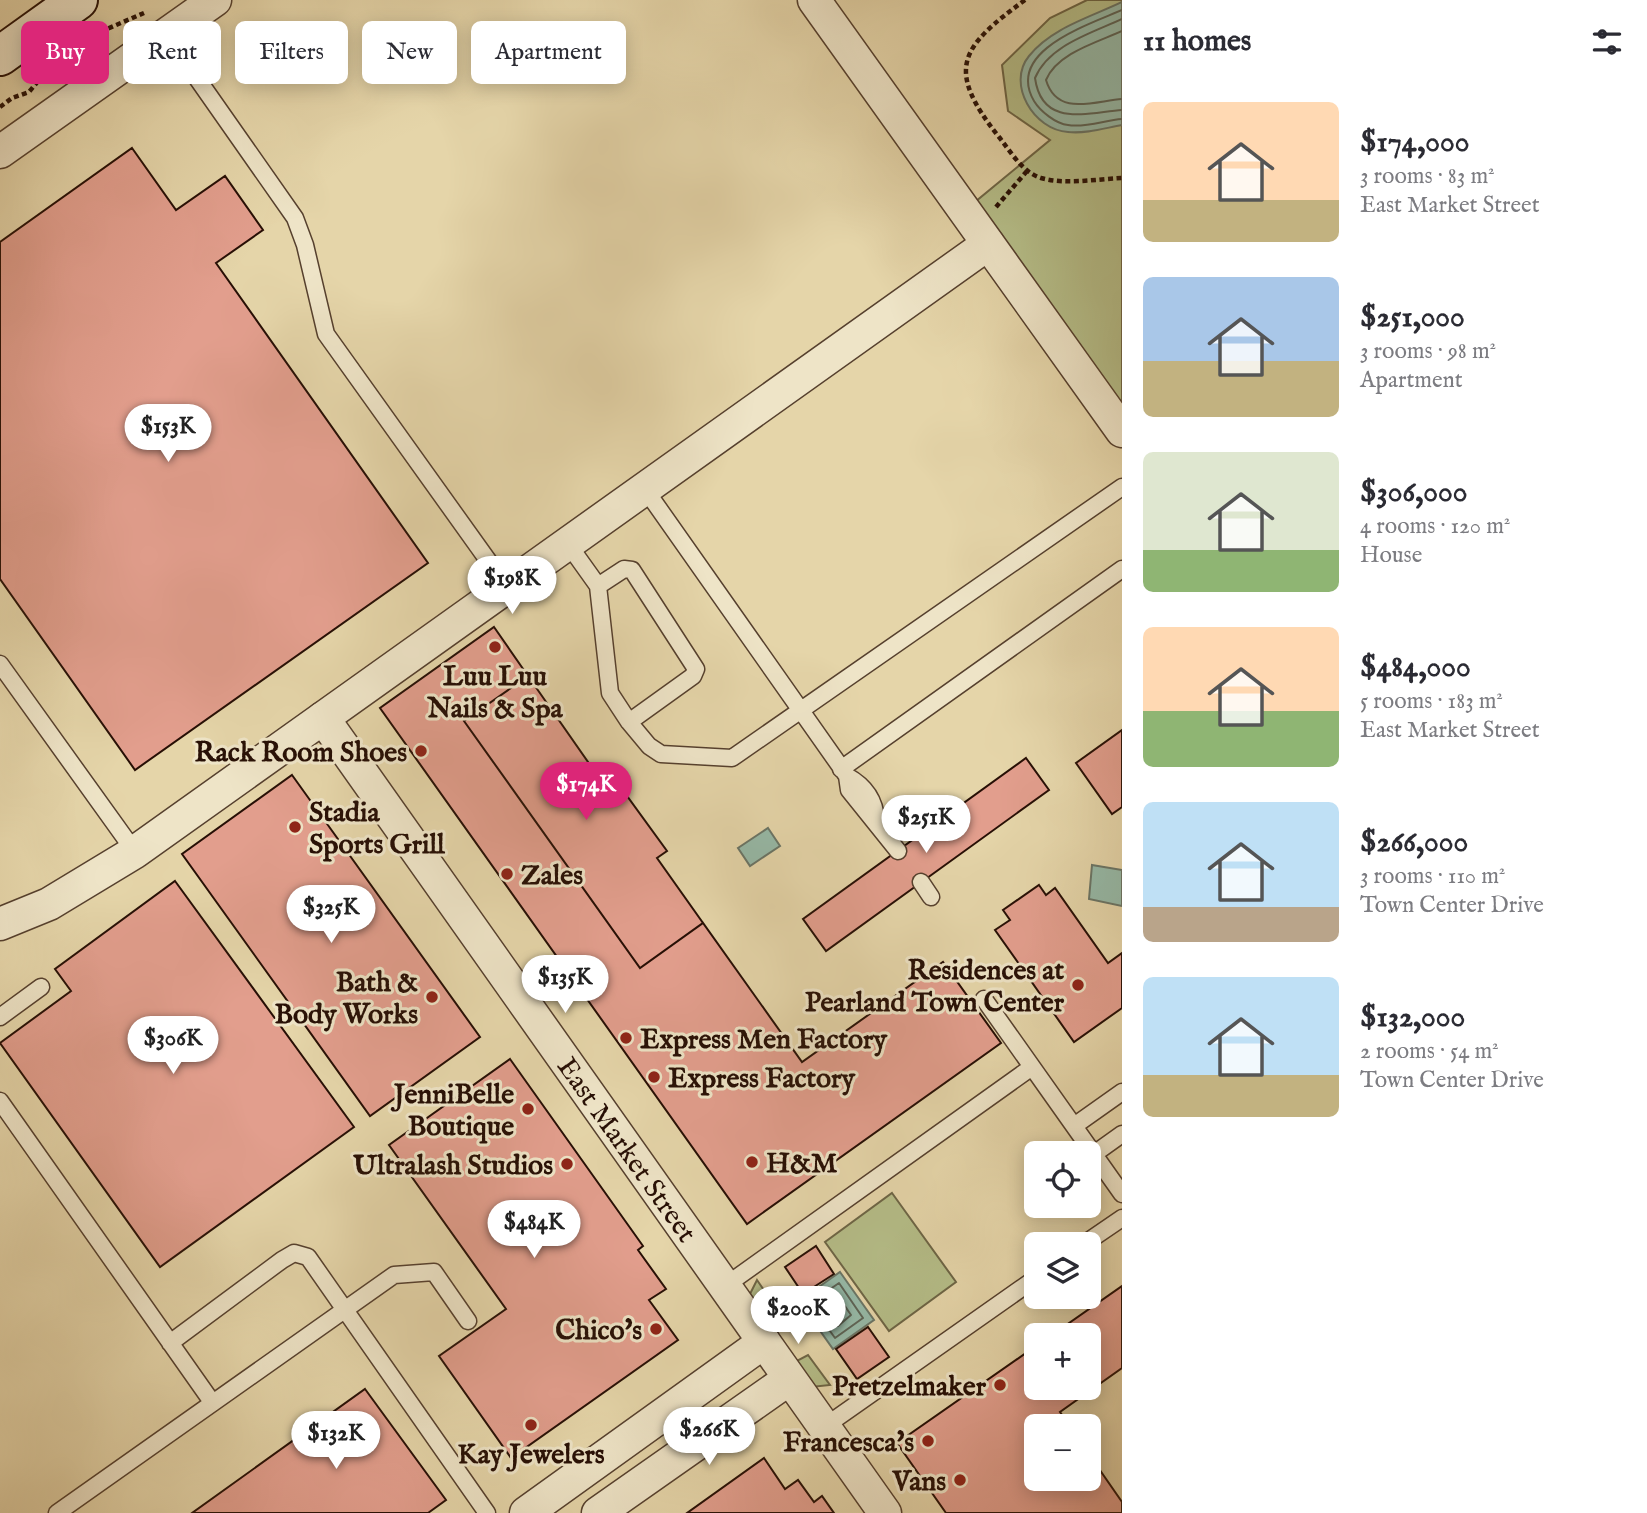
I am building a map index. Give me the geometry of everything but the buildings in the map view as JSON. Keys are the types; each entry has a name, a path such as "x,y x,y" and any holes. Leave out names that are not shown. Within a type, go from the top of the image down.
{"street":[{"path":"0,56 79,0"},
{"path":"162,21 215,0"},
{"path":"814,0 1122,432"},
{"path":"0,152 123,51"},
{"path":"0,924 49,904 135,852 988,244"},
{"name":"East Market Street","path":"323,718 885,1513"},
{"path":"526,1513 764,1342"},
{"path":"598,1513 789,1379"}],"lane":[{"path":"202,84 295,218 305,244 321,320 331,343 507,587"},
{"path":"568,544 597,586 610,693 629,722 649,746 661,754 732,758 1122,487"},
{"path":"645,489 844,773 859,783 876,805 876,820 898,851"},
{"path":"597,586 624,569 632,570 696,669 693,676 629,722"},
{"path":"844,773 1122,569"},
{"path":"0,663 135,852"},
{"path":"921,882 932,897"},
{"path":"0,1017 41,987"},
{"path":"984,999 1085,1141"},
{"path":"725,1286 1032,1067"},
{"path":"1074,1126 1122,1092"},
{"path":"0,1101 212,1402"},
{"path":"1101,1149 1122,1134"},
{"path":"1101,1164 1122,1194"},
{"path":"1101,1232 1122,1218"},
{"path":"170,1343 294,1253 307,1257 487,1513"},
{"path":"57,1513 394,1275 434,1272 467,1321"},
{"path":"824,1427 1024,1286"}],"path":[{"path":"1025,0 986,28 972,45 964,63 973,99 1027,171 1052,180 1122,178"},
{"path":"0,107 12,98 29,92 54,62 107,29 123,27"}],"green space":[{"path":"1087,0 1122,0 1122,405 975,202 1050,140 1008,111 1002,65 1050,18"},
{"path":"892,1193 956,1282 889,1331 825,1242"},
{"path":"757,1280 778,1311 768,1323 795,1362 808,1355 830,1385 811,1387 749,1296"}],"water":[{"path":"1122,2 1122,125 1068,132 1044,123 1027,104 1022,92 1023,67 1029,56 1038,46 1060,31"},
{"path":"768,828 780,846 750,866 738,848"},
{"path":"1092,865 1122,870 1122,906 1089,899"},
{"path":"840,1272 874,1320 833,1349 799,1301"}],"place":[{"name":"Luu Luu Nails & Spa","path":"495,647"},
{"name":"Rack Room Shoes","path":"421,751"},
{"name":"Stadia Sports Grill","path":"295,827"},
{"name":"Zales","path":"507,874"},
{"name":"Residences at Pearland Town Center","path":"1078,985"},
{"name":"Bath & Body Works","path":"432,997"},
{"name":"Express Men Factory","path":"626,1038"},
{"name":"Express Factory","path":"654,1077"},
{"name":"JenniBelle Boutique","path":"528,1109"},
{"name":"H&M","path":"752,1162"},
{"name":"Ultralash Studios","path":"567,1164"},
{"name":"Chico's","path":"656,1329"},
{"name":"Pretzelmaker","path":"1000,1385"},
{"name":"Kay Jewelers","path":"531,1425"},
{"name":"Francesca's","path":"928,1441"},
{"name":"Vans","path":"960,1480"}]}
